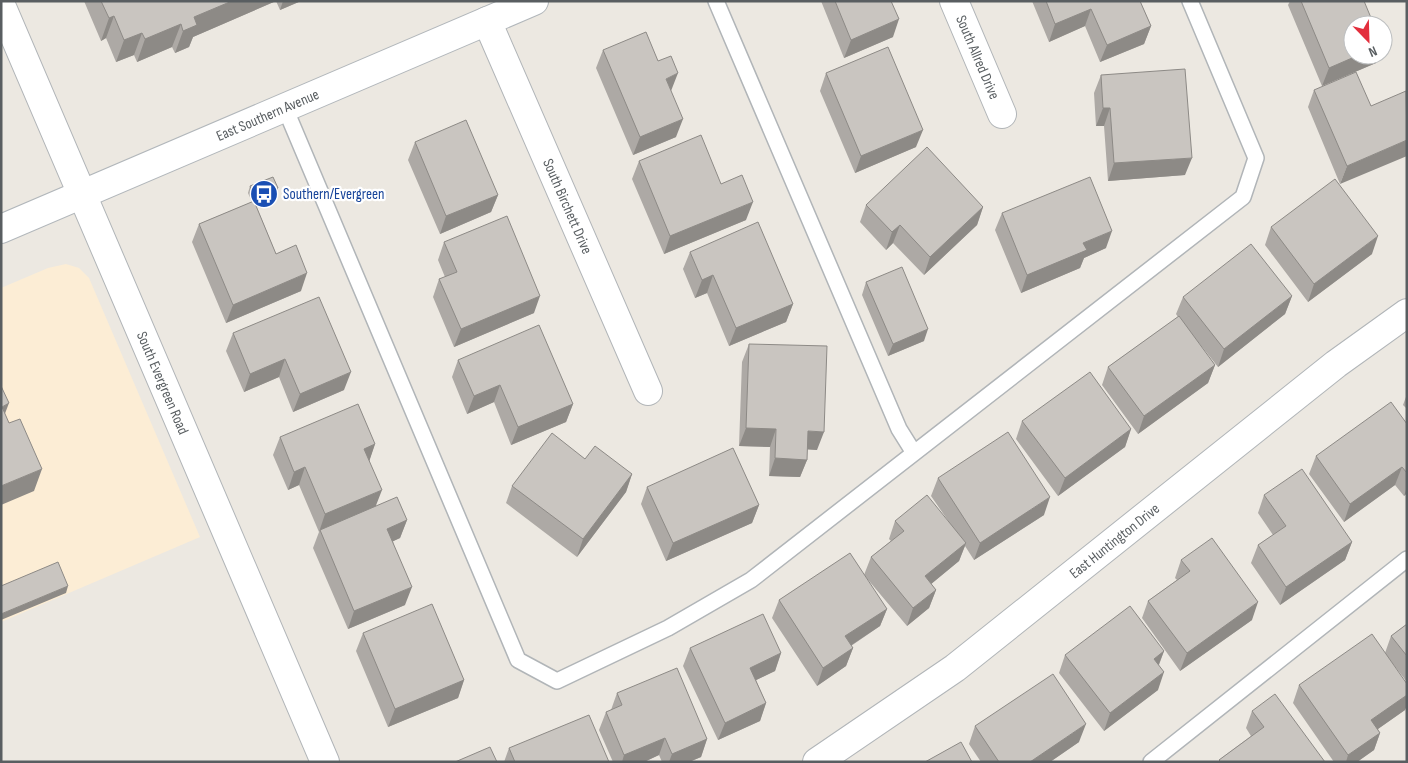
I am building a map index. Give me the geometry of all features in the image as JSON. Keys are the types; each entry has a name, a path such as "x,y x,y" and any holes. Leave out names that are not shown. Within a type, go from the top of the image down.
{"street":[{"name":"East Southern Avenue","path":"1,229 534,1"},
{"name":"South Allred Drive","path":"954,1 1002,114"},
{"name":"South Evergreen Road","path":"1,5 325,762"},
{"name":"South Birchett Drive","path":"487,21 648,392"},
{"name":"East Huntington Drive","path":"817,762 955,668 1336,364 1407,313"}],"lane":[{"path":"716,1 899,428 914,453"},
{"path":"285,108 518,660 557,681 668,628 751,580 1243,197 1256,158 1190,1"},
{"path":"1151,762 1407,559"}],"shaded area":[{"path":"66,264 79,268 89,278 200,537 1,622 1,288 48,268"}],"building":[{"path":"101,1 232,1 194,17 197,25 183,31 181,24 145,39 142,33 124,40 114,16 109,18"},
{"path":"835,1 891,1 899,19 851,40"},
{"path":"1046,1 1140,1 1151,26 1107,45 1091,9 1055,24"},
{"path":"1301,1 1364,1 1370,15 1343,15 1343,62 1329,68"},
{"path":"646,32 658,61 671,56 678,73 666,79 683,119 640,137 603,50"},
{"path":"888,47 923,130 861,156 826,73"},
{"path":"1185,69 1192,158 1114,163 1110,108 1103,108 1101,75"},
{"path":"1356,72 1371,106 1406,91 1407,140 1347,166 1314,90"},
{"path":"466,120 498,195 446,216 415,142"},
{"path":"701,135 721,184 742,175 753,202 670,236 639,161"},
{"path":"927,147 983,207 930,257 900,225 892,232 866,205"},
{"path":"273,177 278,188 255,198 250,186"},
{"path":"1090,177 1112,231 1083,243 1087,250 1027,275 1002,213"},
{"path":"1335,179 1378,236 1314,284 1271,227"},
{"path":"254,201 276,254 296,245 307,273 233,305 199,224"},
{"path":"507,216 540,296 461,329 439,279 457,272 444,242"},
{"path":"758,222 793,304 736,328 713,275 702,280 690,252"},
{"path":"1251,244 1292,296 1224,349 1183,297"},
{"path":"902,267 928,329 893,344 866,282"},
{"path":"319,297 351,372 300,394 285,359 250,374 233,333"},
{"path":"1179,316 1215,365 1144,416 1108,367"},
{"path":"539,325 573,404 518,427 500,385 474,396 458,360"},
{"path":"749,344 827,346 824,432 808,431 807,460 775,458 776,429 746,428"},
{"path":"1090,372 1131,429 1065,478 1022,421"},
{"path":"1,386 9,403 2,407 9,423 20,419 42,469 1,486"},
{"path":"1391,402 1407,424 1407,473 1402,467 1350,504 1316,456"},
{"path":"358,404 375,444 364,449 382,490 325,514 305,467 294,472 280,437"},
{"path":"1008,432 1050,497 980,543 938,478"},
{"path":"552,433 585,459 595,446 632,474 583,539 512,486"},
{"path":"733,448 759,505 673,543 647,487"},
{"path":"1302,469 1352,542 1286,587 1258,545 1286,526 1264,495"},
{"path":"927,495 966,543 925,576 936,590 913,608 871,557 904,531 895,521"},
{"path":"397,497 407,520 387,529 412,587 354,611 320,530"},
{"path":"1212,538 1258,602 1187,653 1148,601 1190,571 1181,560"},
{"path":"850,553 887,609 845,636 853,648 823,668 779,600"},
{"path":"58,562 68,586 1,614 1,586"},
{"path":"432,604 464,680 395,709 363,633"},
{"path":"1130,606 1164,651 1154,659 1164,672 1110,713 1065,655"},
{"path":"763,614 781,653 750,668 766,703 725,723 690,648"},
{"path":"1407,624 1407,656 1391,636"},
{"path":"1372,634 1407,684 1407,695 1371,720 1380,733 1348,755 1299,685"},
{"path":"677,668 707,739 672,754 665,738 624,755 606,712 622,705 617,693"},
{"path":"1053,674 1086,724 1030,762 999,762 975,726"},
{"path":"1275,694 1325,762 1221,762 1219,760 1264,727 1252,711"},
{"path":"589,715 609,762 515,762 509,748"},
{"path":"961,742 972,762 925,762"},
{"path":"490,747 497,762 455,762"}],"place":[{"name":"Southern/Evergreen","path":"264,194"}]}
